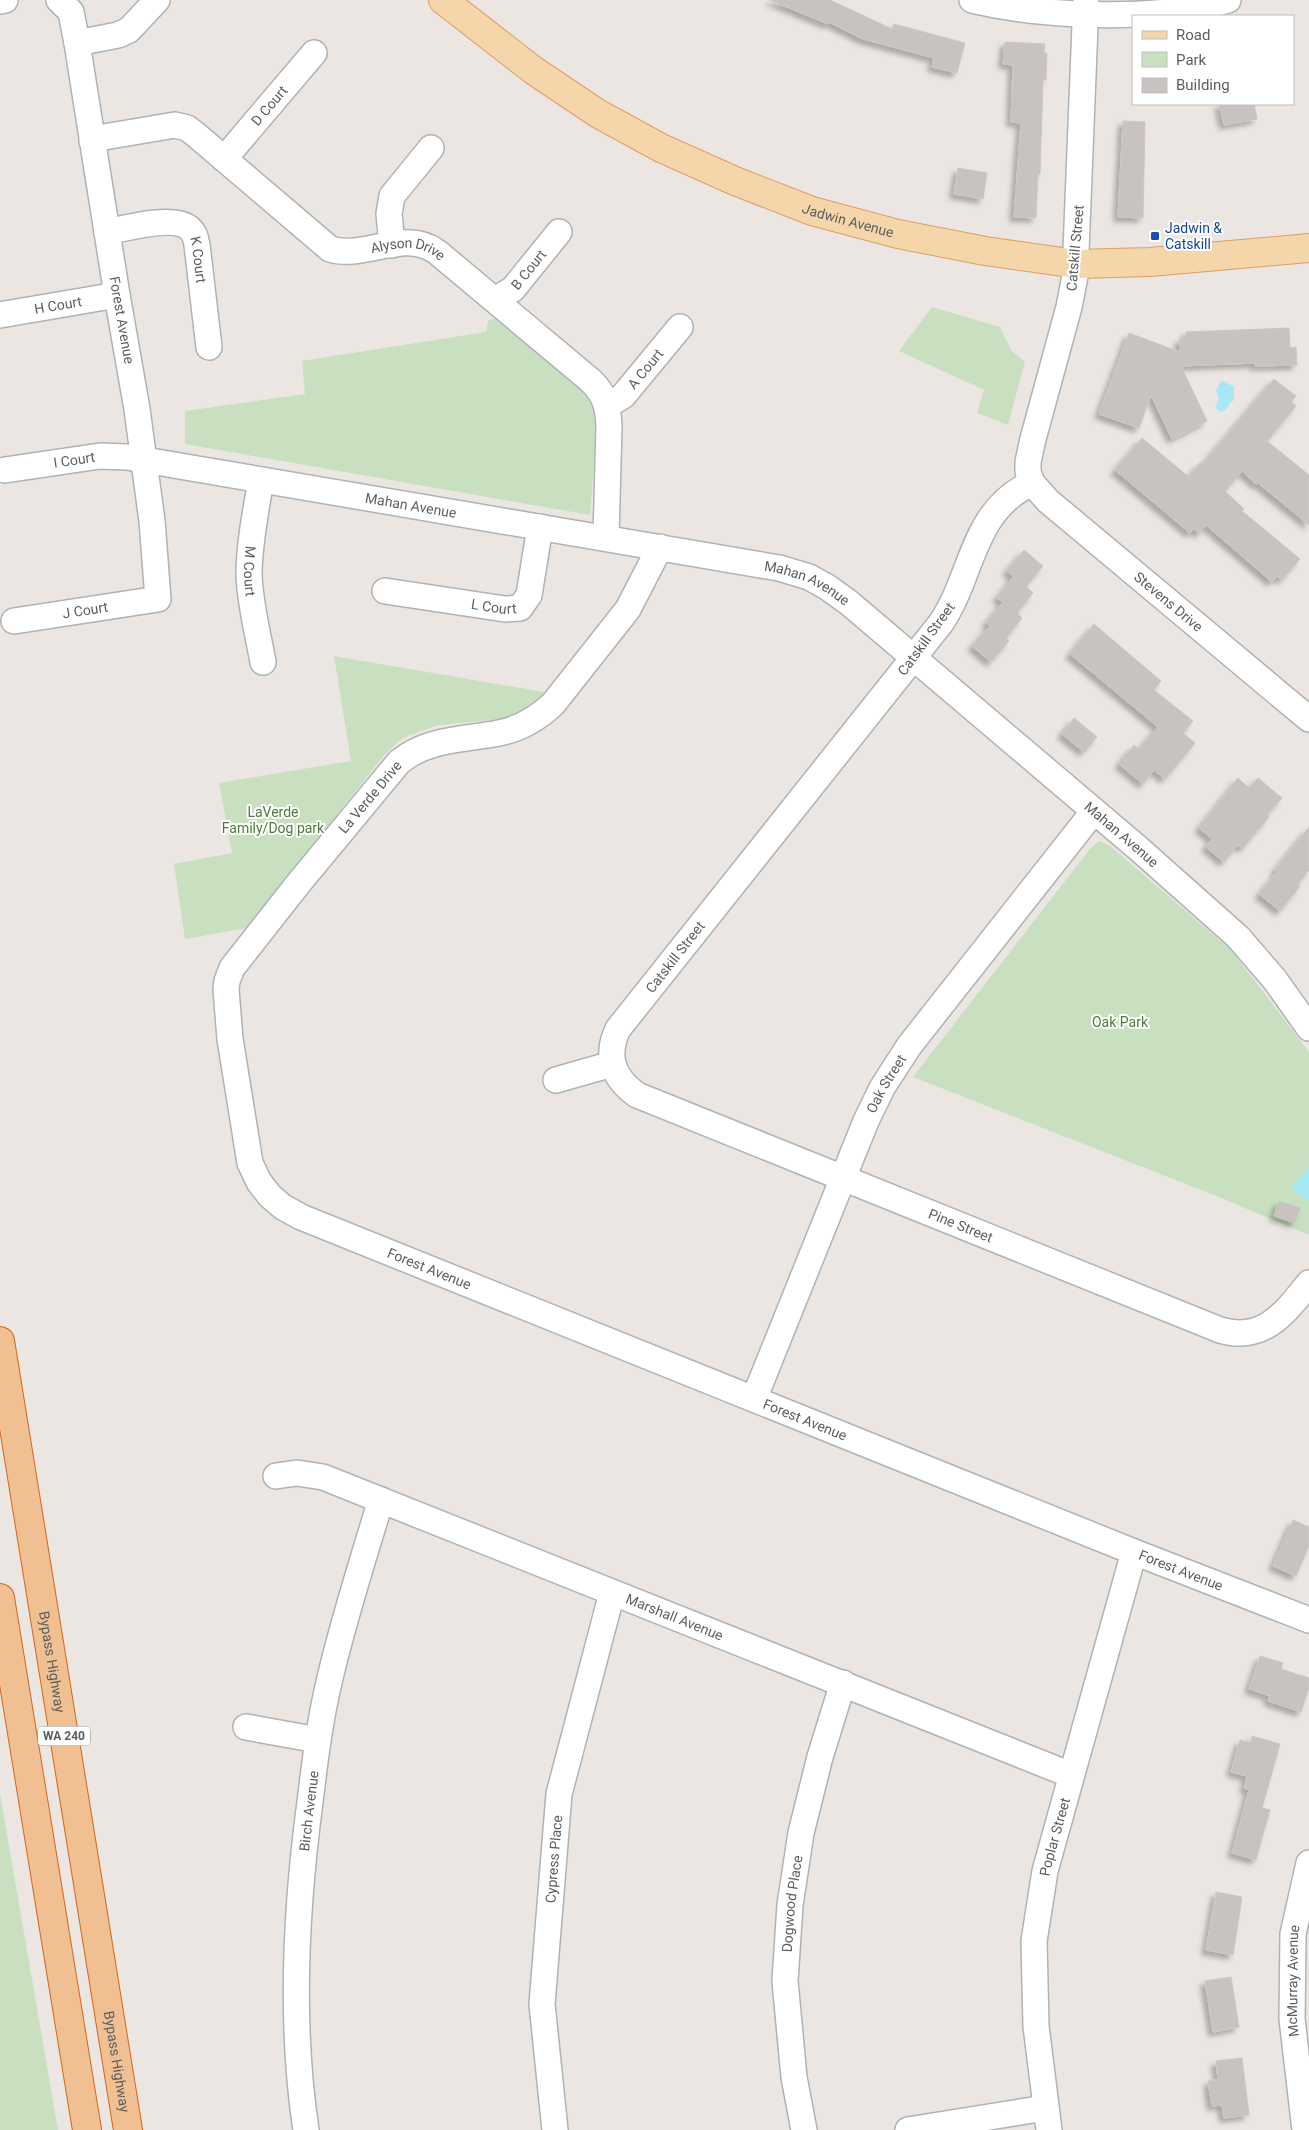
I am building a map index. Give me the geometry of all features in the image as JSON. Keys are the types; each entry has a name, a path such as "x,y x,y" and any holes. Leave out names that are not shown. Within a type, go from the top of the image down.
{"highway":[{"name":"Bypass Highway","path":"0,1341 128,2130"},
{"name":"WA 240","path":"0,1598 87,2130"}],"main road":[{"name":"Jadwin Avenue","path":"443,0 533,70 589,108 661,148 734,181 812,211 898,234 985,251 1077,264 1150,262 1309,248"}],"street":[{"path":"0,1 5,0"},
{"name":"Forest Avenue","path":"59,0 70,12 77,43 144,460 152,521 158,599"},
{"path":"77,43 118,35 129,30 156,0"},
{"path":"972,0 1030,10 1086,7 1188,10 1228,0"},
{"name":"Catskill Street","path":"612,1064 612,1045 618,1029 949,611 983,527 1006,499 1032,483 1028,468 1031,445 1069,307 1077,264 1086,7"},
{"name":"D Court","path":"224,159 314,53"},
{"name":"Alyson Drive","path":"92,141 124,133 181,126 189,130 330,249 346,251 411,242 428,246 590,380 604,395 609,426 606,537"},
{"path":"392,245 389,214 392,196 430,148"},
{"name":"K Court","path":"107,232 158,223 180,223 190,228 197,245 209,346"},
{"name":"B Court","path":"495,300 513,289 559,232"},
{"name":"H Court","path":"0,315 117,295"},
{"name":"A Court","path":"607,406 623,396 680,328"},
{"name":"I Court","path":"5,470 100,456 144,460"},
{"name":"Mahan Avenue","path":"144,460 606,537 779,568 809,577 827,586 848,602 1094,811 1238,937 1275,980 1309,1028"},
{"name":"M Court","path":"261,480 249,568 250,585 263,662"},
{"name":"Stevens Drive","path":"1032,483 1048,501 1309,719"},
{"name":"L Court","path":"385,591 505,609 520,608 529,595 540,527"},
{"name":"La Verde Drive","path":"301,1217 283,1208 270,1196 259,1182 250,1162 228,1023 226,989 232,968 298,884 399,762 412,752 431,745 500,733 521,726 539,717 553,704 628,609 660,547"},
{"name":"J Court","path":"14,622 158,599"},
{"name":"Oak Street","path":"754,1399 866,1121 882,1088 895,1066 1094,811"},
{"path":"556,1080 612,1064"},
{"name":"Pine Street","path":"612,1064 619,1079 626,1088 637,1095 1232,1334 1257,1331 1271,1324 1281,1316 1309,1283"},
{"name":"Forest Avenue","path":"301,1217 1134,1552 1309,1620"},
{"name":"Marshall Avenue","path":"276,1476 297,1473 323,1477 1071,1775"},
{"name":"Birch Avenue","path":"306,2130 300,2094 297,1973 301,1866 318,1740 330,1678 380,1500"},
{"name":"Poplar Street","path":"1047,2119 1036,2026 1034,1941 1045,1871 1134,1552"},
{"name":"Cypress Place","path":"555,2130 542,2004 559,1794 612,1593"},
{"name":"Dogwood Place","path":"804,2130 794,2077 785,1981 790,1905 801,1833 820,1757 843,1683"},
{"path":"246,1727 318,1740"},
{"name":"McMurray Avenue","path":"1306,2130 1292,2019 1293,1934 1309,1863"},
{"path":"908,2130 1047,2119"}],"green space":[{"path":"932,307 1000,327 1011,350 1025,362 1008,425 977,413 984,390 899,351"},
{"path":"497,318 599,404 590,515 185,444 185,411 305,394 302,361 486,332 488,320"},
{"name":"LaVerde Family/Dog park","path":"334,656 550,693 529,708 503,719 439,725 401,739 385,754 247,928 185,939 174,864 232,853 219,783 351,761"},
{"name":"Oak Park","path":"1099,841 1110,846 1231,950 1309,1052 1309,1235 1219,1197 913,1077 1089,850"},
{"path":"0,1794 58,2130 0,2130"}],"water":[{"path":"1224,381 1234,387 1234,400 1226,410 1220,412 1215,407 1219,399 1216,390 1220,383"},
{"path":"1309,1166 1309,1199 1307,1201 1291,1189"}],"building":[{"path":"770,0 830,0 892,29 894,24 965,43 957,73 932,67 934,58 863,39 829,22 828,24"},
{"path":"1005,42 1045,44 1044,53 1047,53 1046,80 1043,80 1040,174 1038,174 1036,218 1014,217 1021,123 1011,122 1013,65 1003,64"},
{"path":"1219,105 1254,105 1257,119 1224,125"},
{"path":"1123,121 1145,122 1143,218 1118,217"},
{"path":"958,168 987,173 983,199 954,194"},
{"path":"1289,328 1290,348 1296,347 1297,365 1255,366 1255,363 1181,366 1207,421 1172,439 1151,395 1139,428 1099,414 1129,333 1180,352 1179,339 1186,339 1186,332"},
{"path":"1274,379 1296,396 1291,402 1296,406 1267,441 1309,475 1309,525 1242,471 1225,491 1244,509 1242,511 1300,559 1282,580 1277,576 1272,582 1206,525 1199,534 1194,529 1190,533 1115,470 1142,438 1189,477 1200,463 1202,465"},
{"path":"1024,550 1043,566 1026,586 1033,593 1017,613 1022,618 1006,638 1009,641 991,662 972,646 990,626 986,623 1003,602 997,598 1013,577 1007,571"},
{"path":"1094,624 1161,681 1154,690 1193,721 1183,733 1195,743 1165,779 1154,770 1143,784 1119,764 1134,745 1139,749 1158,727 1070,654"},
{"path":"1074,718 1097,737 1084,752 1062,734"},
{"path":"1238,778 1249,788 1258,778 1282,798 1243,848 1238,845 1224,862 1206,847 1212,839 1199,828"},
{"path":"1309,827 1309,870 1298,884 1300,886 1280,911 1259,894 1277,872 1275,870"},
{"path":"1279,1201 1300,1208 1295,1223 1274,1216"},
{"path":"1293,1520 1309,1527 1309,1546 1296,1576 1273,1566"},
{"path":"1260,1656 1283,1663 1281,1669 1309,1678 1309,1688 1301,1712 1268,1701 1270,1696 1249,1689"},
{"path":"1252,1736 1280,1744 1262,1808 1270,1810 1256,1860 1232,1853 1249,1790 1244,1788 1247,1776 1231,1772 1240,1740 1251,1743"},
{"path":"1216,1892 1242,1897 1233,1955 1206,1950"},
{"path":"1231,1977 1239,2027 1213,2032 1205,1981"},
{"path":"1242,2058 1249,2115 1224,2118 1222,2105 1212,2106 1208,2081 1218,2080 1216,2061"}],"place":[{"name":"Jadwin & Catskill","path":"1155,236"}]}
